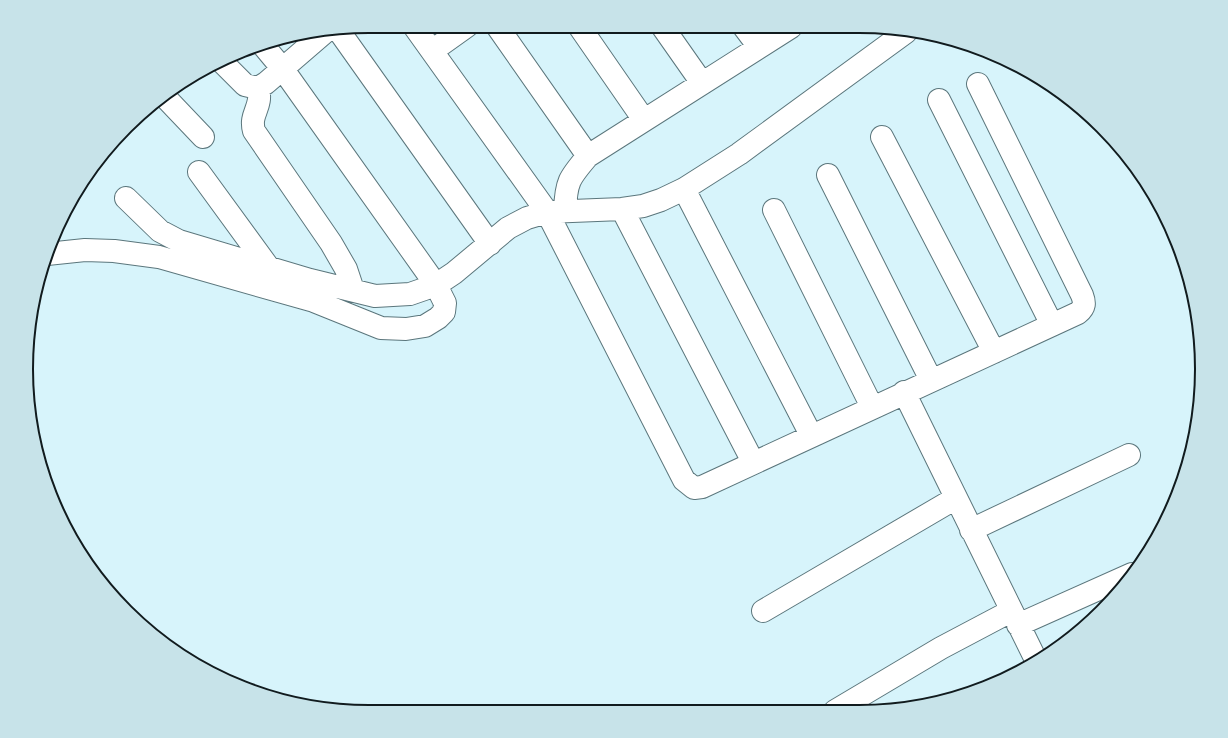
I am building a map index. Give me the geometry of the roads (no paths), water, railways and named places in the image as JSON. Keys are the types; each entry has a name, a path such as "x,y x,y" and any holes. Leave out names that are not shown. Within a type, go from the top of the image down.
{"street":[{"path":"419,33 556,212 684,480 694,488 702,487 811,435 1078,313 1084,308 1085,302 978,84"},
{"path":"432,51 457,33"},
{"path":"502,33 588,156"},
{"path":"584,33 644,120"},
{"path":"667,33 702,83"},
{"path":"748,33 759,47"},
{"path":"556,212 570,176 588,156 781,33"},
{"path":"341,35 490,244"},
{"path":"126,198 160,231 179,241 269,268 375,296 410,294 436,285 454,273 508,228 527,218 556,212 622,210 643,206 661,200 684,188 739,154 901,36"},
{"path":"226,66 245,85 258,88 266,83 320,37"},
{"path":"54,253 85,250 114,251 159,257 314,301 381,328 406,329 425,326 438,318 444,312 446,303 436,285 282,68 266,49"},
{"path":"258,88 260,96 259,105 253,116 252,123 254,131 332,243 346,269 353,290"},
{"path":"167,100 203,137"},
{"path":"938,100 1052,325"},
{"path":"882,137 994,352"},
{"path":"199,172 269,268"},
{"path":"828,175 931,380"},
{"path":"684,188 811,435"},
{"path":"622,210 753,462"},
{"path":"774,210 872,407"},
{"path":"904,392 1033,656"},
{"path":"971,530 1129,455"},
{"path":"763,610 956,498"},
{"path":"845,705 941,648 1015,618 1123,577"}]}
